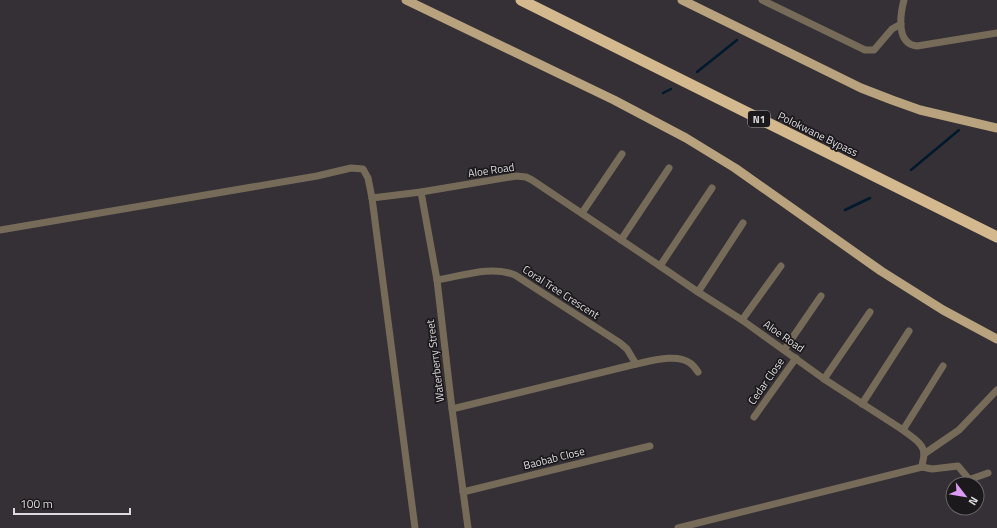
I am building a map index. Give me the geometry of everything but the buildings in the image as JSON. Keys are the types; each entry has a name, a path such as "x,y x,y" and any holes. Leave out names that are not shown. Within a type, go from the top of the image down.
{"highway":[{"name":"Polokwane Bypass","path":"521,0 997,237"}],"main road":[{"path":"406,0 614,100 686,138 735,168 881,271 943,310 997,339"},
{"path":"682,0 854,84 892,100 920,110 997,126"}],"street":[{"path":"762,0 865,50 876,48 892,29 901,24"},
{"path":"904,0 901,9 901,24 904,38 911,45 917,46 997,33"},
{"path":"582,213 622,154"},
{"path":"0,230 309,177 351,168 365,170 372,198 415,528"},
{"path":"621,240 668,168"},
{"name":"Aloe Road","path":"372,198 421,192 516,176 526,177 538,183 698,292 742,320 824,379 903,430 917,441 923,449 924,454"},
{"path":"660,266 712,188"},
{"name":"Waterberry Street","path":"421,192 437,280 468,528"},
{"path":"698,292 743,223"},
{"path":"742,320 781,266"},
{"name":"Coral Tree Crescent","path":"437,280 490,271 505,271 515,275 527,281 620,343 627,349 636,364"},
{"path":"784,350 821,296"},
{"path":"824,379 870,312"},
{"path":"862,404 909,331"},
{"path":"452,409 666,358 679,358 689,362 698,372"},
{"name":"Cedar Close","path":"754,417 796,358"},
{"path":"903,430 943,366"},
{"path":"922,467 924,454 959,430 997,390"},
{"name":"Baobab Close","path":"463,492 650,446"},
{"path":"678,528 922,467 932,469 958,466 968,478 988,473"}],"waterway":[{"path":"697,72 737,40"},
{"path":"663,93 671,89"},
{"path":"911,170 959,130"},
{"path":"845,210 870,198"}]}
